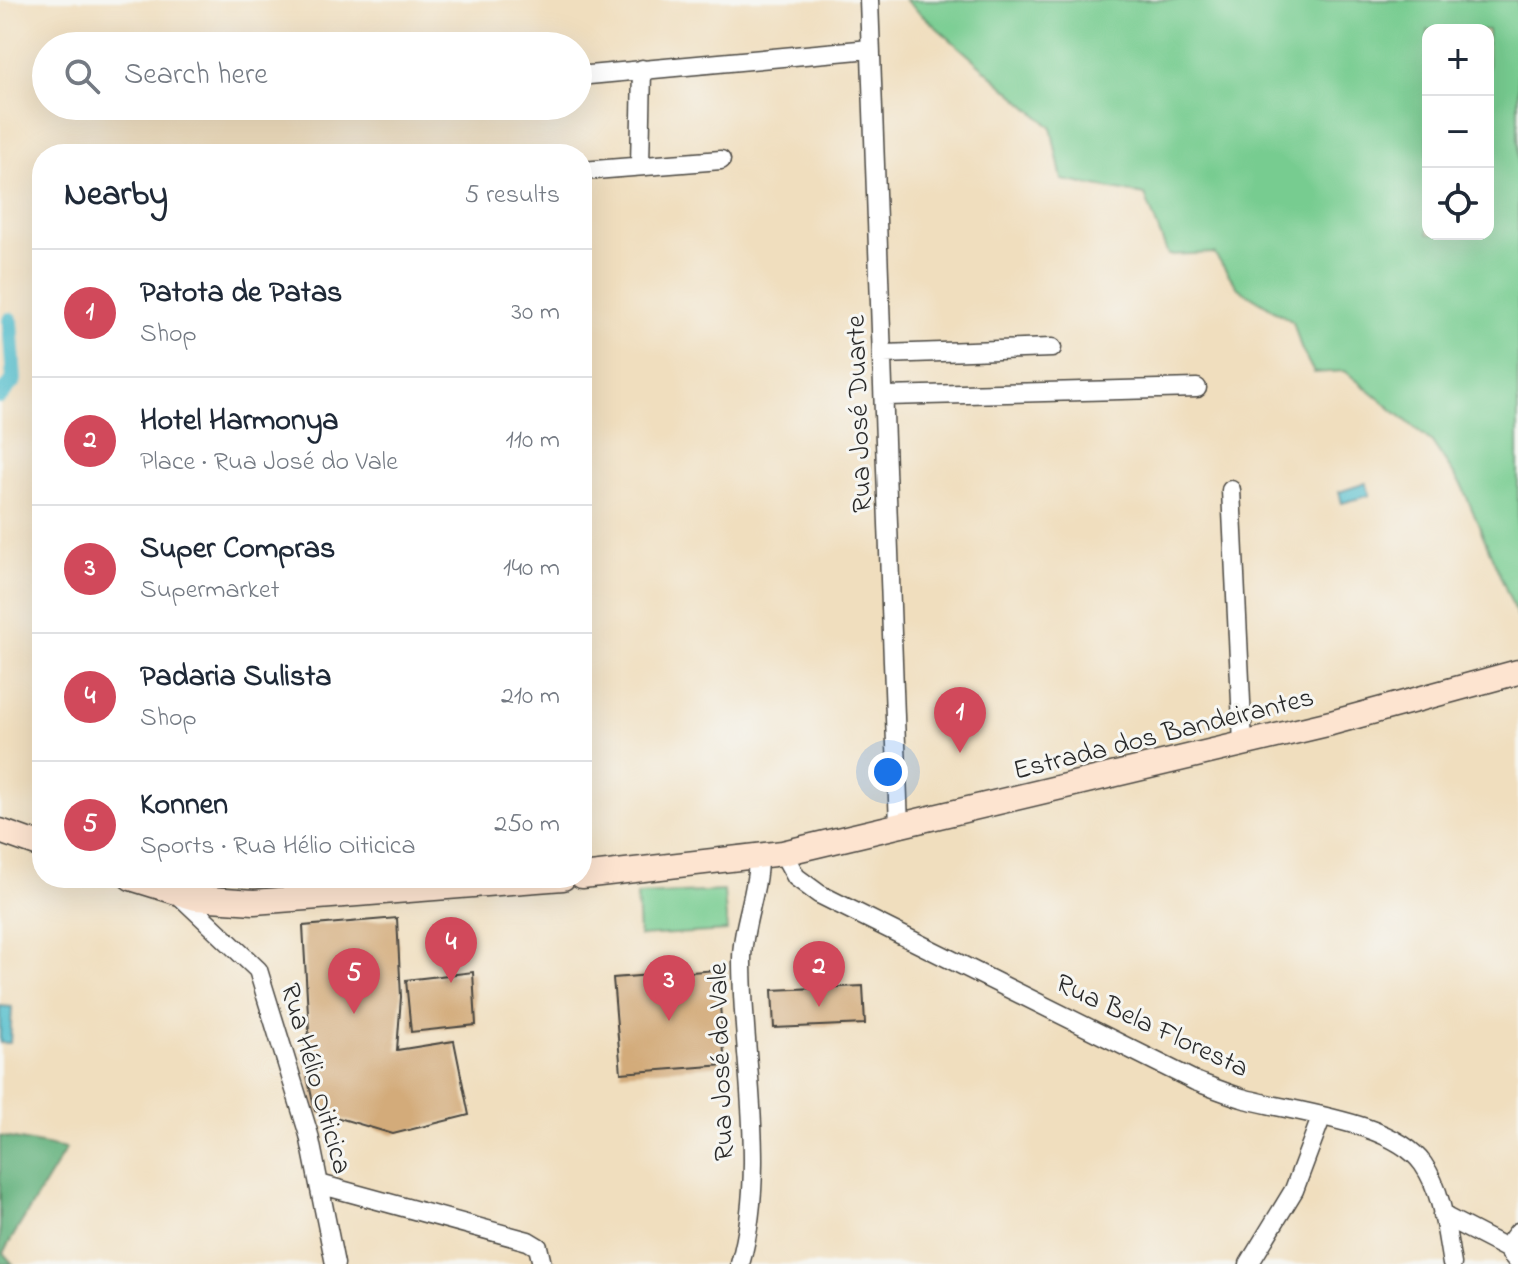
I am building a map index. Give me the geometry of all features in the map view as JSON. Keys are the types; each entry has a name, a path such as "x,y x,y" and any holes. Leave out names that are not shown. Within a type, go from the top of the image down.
{"main road":[{"name":"Estrada dos Bandeirantes","path":"592,875 783,853 1243,744 1518,672"},
{"path":"0,831 32,842"},
{"path":"163,888 177,893 238,902 302,889 327,888"}],"street":[{"name":"Rua José Duarte","path":"869,0 886,396 899,827"},
{"path":"592,74 870,49"},
{"path":"640,166 642,69"},
{"path":"592,170 721,160"},
{"path":"884,354 1052,348"},
{"path":"886,396 1197,388"},
{"path":"1231,490 1243,744"},
{"name":"Rua Bela Floresta","path":"783,853 796,877 819,894 1142,1055 1225,1092 1368,1129 1408,1150 1422,1162 1431,1178 1452,1264"},
{"name":"Rua José do Vale","path":"740,1264 752,1196 743,941 754,899 758,858"},
{"name":"Rua Hélio Oiticica","path":"177,893 258,970 309,1135 335,1264"},
{"path":"1249,1264 1294,1190 1321,1118"},
{"path":"319,1184 528,1241 538,1247 542,1263"},
{"path":"1442,1215 1512,1255 1518,1232"}],"green space":[{"path":"905,0 1518,0 1518,618 1463,488 1432,442 1345,371 1314,373 1301,348 1293,322 1238,288 1214,253 1168,255 1145,195 1062,180 1051,127"},
{"path":"724,891 727,931 639,936 637,895"},
{"path":"0,1136 66,1149 3,1253 13,1264 0,1264"}],"water":[{"path":"1366,483 1370,495 1342,503 1339,492"},
{"path":"0,1006 12,1007 10,1043 0,1043"}],"building":[{"path":"397,918 401,997 397,1050 454,1041 469,1115 393,1134 315,1111 303,1058 309,1031 303,926"},
{"path":"717,970 725,1065 621,1073 613,978"},
{"path":"473,972 476,1025 411,1032 406,980"},
{"path":"863,986 865,1024 774,1028 772,990"}],"waterway":[{"path":"0,396 14,380 10,320"}],"place":[{"name":"Patota de Patas","path":"960,753"},
{"name":"Padaria Sulista","path":"451,983"},
{"name":"Hotel Harmonya","path":"819,1007"},
{"name":"Konnen","path":"354,1014"},
{"name":"Super Compras","path":"669,1021"}]}
